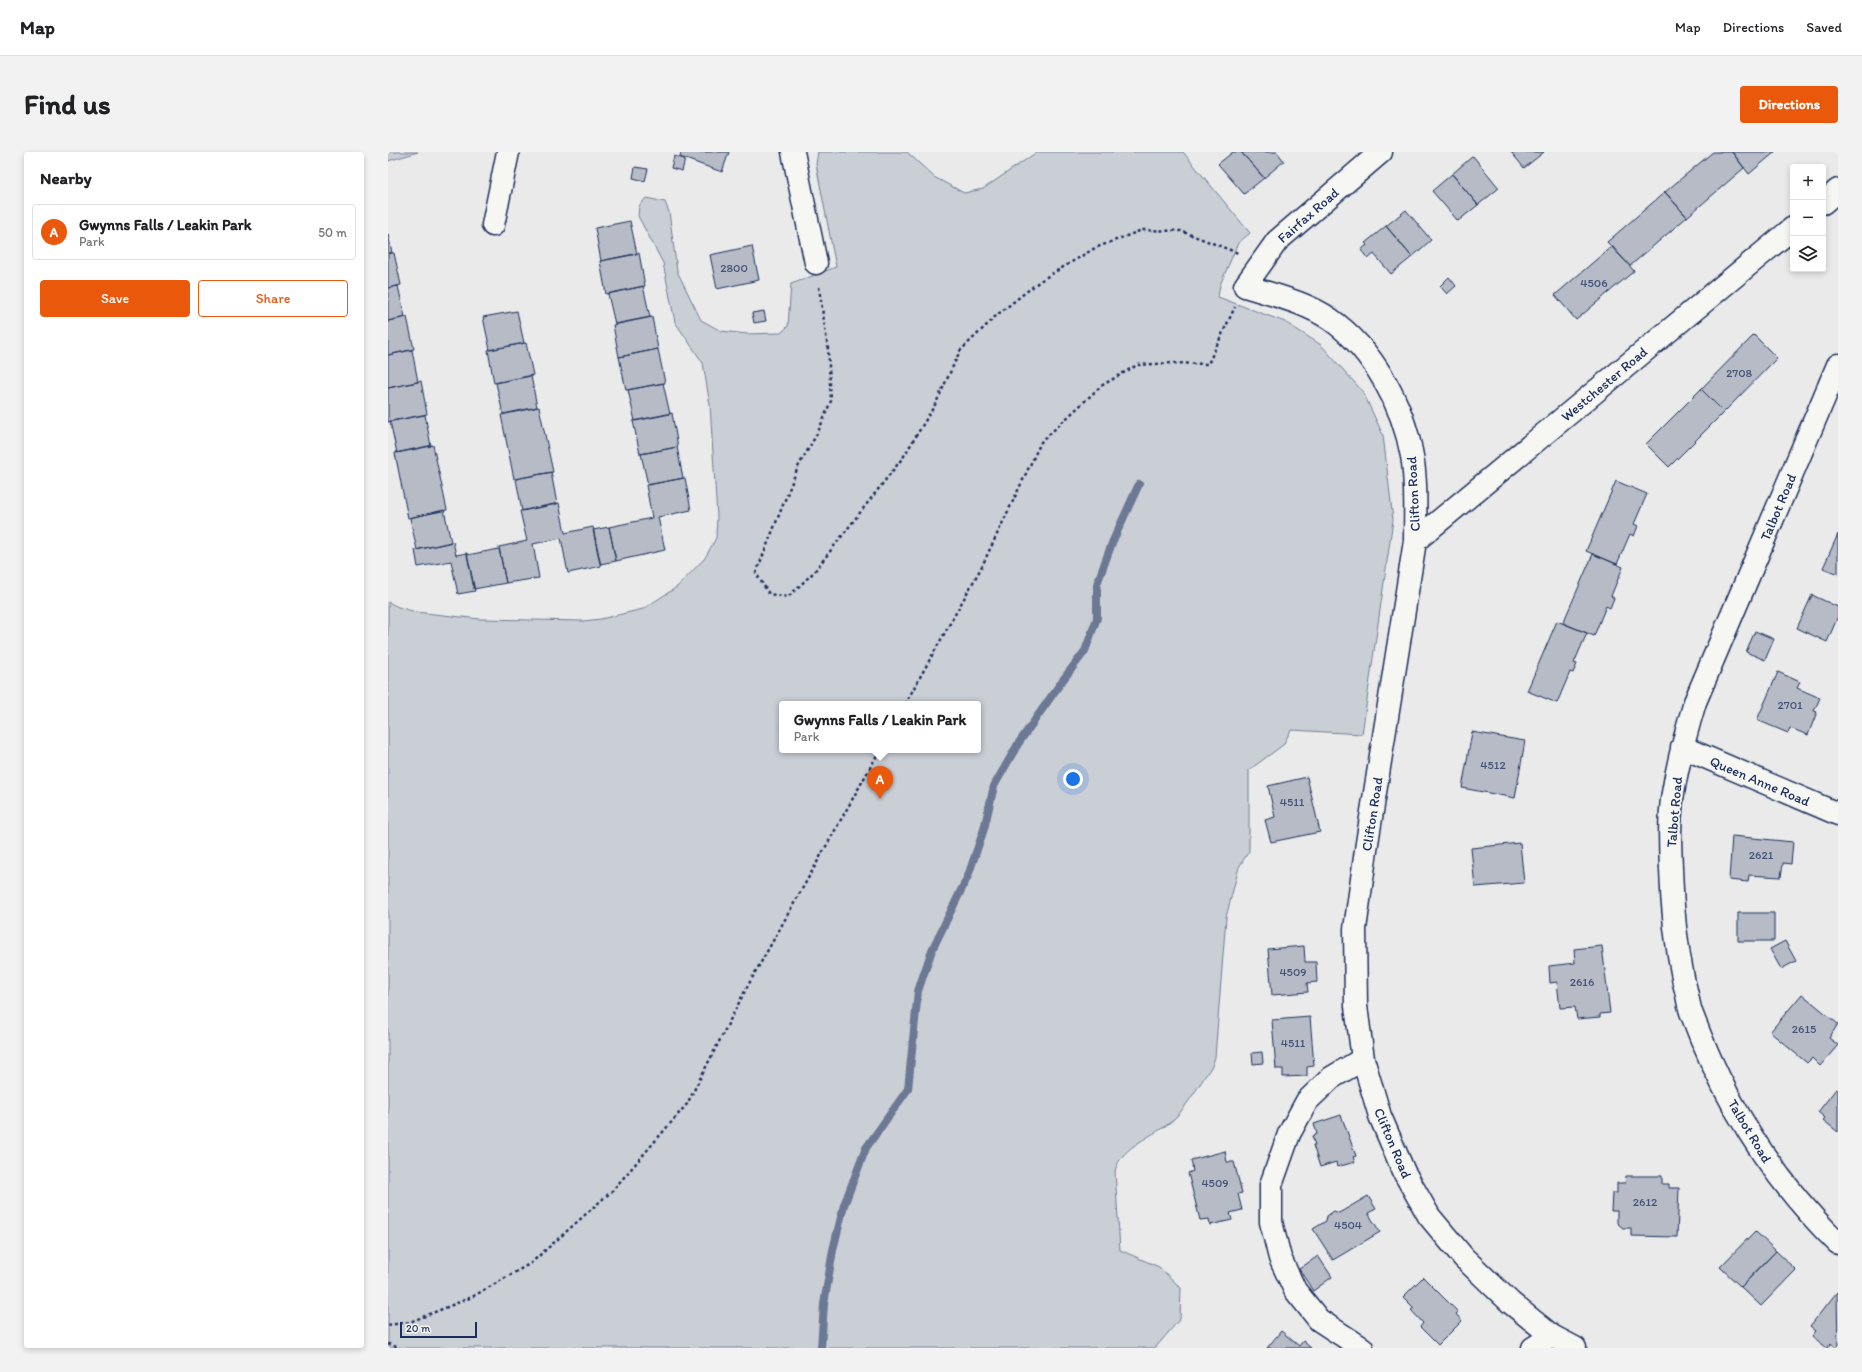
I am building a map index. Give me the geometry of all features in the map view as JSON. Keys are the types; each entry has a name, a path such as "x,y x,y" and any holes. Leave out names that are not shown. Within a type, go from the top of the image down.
{"street":[{"path":"493,225 508,152"},
{"path":"793,152 816,262"},
{"name":"Fairfax Road","path":"1245,286 1277,241 1382,152"},
{"path":"1826,200 1838,190"},
{"name":"Westchester Road","path":"1415,541 1790,230"},
{"name":"Clifton Road","path":"1245,286 1298,303 1330,319 1361,347 1382,374 1399,411 1412,456 1416,492 1415,541 1367,843 1355,929 1356,1006 1363,1059 1380,1116 1404,1172 1429,1216 1464,1258 1510,1303 1552,1336 1575,1348"},
{"name":"Talbot Road","path":"1838,365 1695,702 1682,747 1673,794 1670,848 1671,892 1678,955 1691,1011 1743,1125 1776,1173 1818,1224 1838,1243"},
{"name":"Queen Anne Road","path":"1682,747 1838,814"},
{"path":"1362,1348 1319,1320 1294,1290 1280,1258 1271,1222 1271,1184 1289,1134 1307,1101 1331,1078 1363,1059"},
{"path":"1533,1348 1552,1336"}],"path":[{"path":"816,262 828,349 831,400 818,432 798,467 756,573 769,594 788,597 814,572 904,456 936,404 960,351 997,315 1040,281 1095,248 1142,230 1181,231 1262,262"},
{"path":"907,701 981,568 1041,442 1101,386 1137,365 1172,363 1208,364 1245,286"},
{"path":"388,1325 410,1322 472,1297 531,1263 613,1190 688,1104 746,989 878,753"},
{"path":"388,1344 400,1348"}],"shaded area":[{"path":"388,152 418,152 388,161"},
{"path":"818,152 907,152 934,177 964,193 983,189 1037,152 1183,152 1250,233 1238,243 1220,285 1218,297 1285,322 1321,345 1363,392 1383,435 1393,520 1362,734 1291,730 1283,745 1249,770 1249,851 1239,867 1226,917 1215,1057 1212,1066 1179,1114 1166,1125 1132,1147 1124,1154 1115,1171 1120,1250 1159,1267 1181,1288 1180,1319 1155,1348 388,1348 388,602 398,607 416,612 480,619 583,621 601,619 643,609 677,587 705,558 716,538 717,517 710,405 703,363 675,322 663,263 638,216 639,206 646,198 665,202 669,212 677,271 701,320 721,331 747,334 781,333 788,326 791,284 836,267 816,164"}],"building":[{"path":"681,152 729,152 722,172 680,157"},
{"path":"1233,152 1241,152 1264,178 1244,194 1218,164"},
{"path":"1241,152 1277,152 1284,161 1264,178"},
{"path":"1511,152 1544,152 1524,168"},
{"path":"1713,152 1732,152 1744,168 1687,217 1665,192"},
{"path":"1732,152 1775,152 1749,174"},
{"path":"674,156 685,159 682,171 671,168"},
{"path":"1473,156 1499,188 1478,205 1452,174"},
{"path":"635,167 648,169 645,181 633,178"},
{"path":"1452,174 1478,205 1458,221 1432,191"},
{"path":"1665,192 1687,217 1630,266 1607,242"},
{"path":"1406,210 1431,240 1412,257 1386,226"},
{"path":"630,221 637,254 601,261 595,228"},
{"path":"1386,226 1412,257 1391,274 1374,254 1368,259 1361,250 1367,245 1365,243"},
{"path":"388,234 392,253 388,253"},
{"path":"752,246 759,280 717,289 710,255"},
{"path":"1612,246 1634,271 1576,320 1555,295"},
{"path":"388,253 394,253 401,285 388,288"},
{"path":"639,253 645,286 606,294 600,261"},
{"path":"1449,277 1456,286 1447,294 1440,286"},
{"path":"398,286 405,317 388,321 388,288"},
{"path":"643,286 650,317 615,324 608,294"},
{"path":"517,311 524,343 490,350 483,317"},
{"path":"764,311 766,321 754,323 752,313"},
{"path":"407,317 414,349 388,355 388,321"},
{"path":"652,317 658,349 619,357 613,325"},
{"path":"1754,335 1777,358 1724,412 1701,389"},
{"path":"526,343 533,375 494,383 488,350"},
{"path":"658,349 665,383 626,390 619,357"},
{"path":"412,350 418,382 388,388 388,355"},
{"path":"531,376 537,407 503,414 496,383"},
{"path":"421,381 427,414 388,422 388,388"},
{"path":"663,383 670,414 635,421 628,390"},
{"path":"1701,389 1724,412 1669,467 1646,444"},
{"path":"539,407 553,472 514,479 501,415"},
{"path":"672,413 678,447 640,454 633,421"},
{"path":"425,415 431,446 397,453 390,421"},
{"path":"433,445 447,510 408,518 395,453"},
{"path":"677,447 683,478 648,485 641,454"},
{"path":"551,472 557,504 522,511 516,479"},
{"path":"685,478 691,510 658,517 665,550 616,561 609,527 652,518 646,485"},
{"path":"1616,481 1647,494 1634,524 1638,526 1634,536 1630,534 1617,564 1586,551"},
{"path":"559,503 565,533 593,527 601,566 568,573 561,538 533,544 539,578 506,583 499,547 527,541 520,511"},
{"path":"444,510 451,542 417,550 410,518"},
{"path":"609,527 616,561 600,564 593,530"},
{"path":"1838,534 1838,574 1823,568"},
{"path":"453,542 456,555 467,553 475,591 458,594 451,561 418,567 415,550"},
{"path":"499,549 506,583 474,589 467,555"},
{"path":"1593,554 1623,567 1611,596 1614,598 1610,608 1606,606 1594,636 1563,623"},
{"path":"1812,595 1838,607 1838,616 1827,642 1797,628"},
{"path":"1557,621 1587,633 1574,663 1577,664 1573,673 1570,672 1557,703 1527,691"},
{"path":"1755,631 1774,639 1765,660 1746,652"},
{"path":"1778,672 1800,682 1797,688 1820,698 1814,711 1817,712 1808,735 1790,728 1788,733 1757,720"},
{"path":"1472,732 1525,741 1515,798 1462,788"},
{"path":"1307,777 1320,832 1271,842 1265,820 1275,817 1268,786"},
{"path":"1732,836 1793,842 1791,864 1783,863 1781,877 1749,875 1748,882 1729,880"},
{"path":"1520,843 1524,883 1475,887 1471,848"},
{"path":"1738,913 1774,913 1774,941 1738,941"},
{"path":"1785,941 1796,961 1781,969 1770,949"},
{"path":"1304,946 1305,962 1316,962 1317,982 1307,983 1308,992 1272,995 1268,949"},
{"path":"1602,946 1610,1013 1600,1014 1600,1017 1577,1019 1575,1007 1560,1008 1557,982 1550,983 1549,966 1575,963 1574,949"},
{"path":"1802,994 1838,1024 1829,1038 1838,1045 1820,1066 1812,1058 1807,1063 1770,1032"},
{"path":"1310,1017 1314,1066 1307,1067 1307,1076 1283,1077 1283,1069 1276,1069 1272,1020"},
{"path":"1262,1052 1263,1063 1253,1064 1252,1053"},
{"path":"1836,1089 1838,1090 1838,1132 1823,1120 1825,1118 1818,1112"},
{"path":"1341,1115 1356,1156 1353,1157 1355,1162 1337,1167 1336,1162 1320,1167 1313,1145 1315,1145 1312,1136 1317,1134 1314,1124"},
{"path":"1225,1151 1227,1162 1234,1162 1242,1193 1238,1194 1242,1210 1230,1213 1232,1220 1210,1225 1209,1219 1200,1220 1188,1173 1193,1171 1191,1160"},
{"path":"1626,1176 1662,1176 1662,1184 1669,1184 1669,1188 1679,1188 1677,1237 1631,1236 1631,1228 1623,1228 1617,1223 1617,1211 1611,1211 1612,1193 1617,1193 1617,1183 1625,1183"},
{"path":"1368,1196 1376,1209 1368,1213 1380,1232 1333,1260 1313,1229 1326,1221 1327,1216 1334,1211 1339,1213"},
{"path":"1755,1231 1776,1251 1741,1287 1720,1267"},
{"path":"1776,1251 1796,1270 1761,1306 1741,1287"},
{"path":"1318,1256 1332,1277 1313,1291 1299,1269"},
{"path":"1423,1277 1458,1312 1456,1314 1462,1321 1438,1345 1420,1327 1423,1323 1411,1310 1414,1308 1403,1297"},
{"path":"1837,1292 1838,1348 1835,1348 1831,1343 1827,1348 1812,1336 1816,1331 1810,1326"},
{"path":"1281,1331 1299,1346 1303,1341 1311,1348 1267,1348"}],"waterway":[{"path":"821,1348 824,1304 833,1250 844,1205 866,1148 908,1089 918,991 932,950 968,876 984,829 994,786 1018,744 1085,651 1097,618 1097,584 1112,543 1139,484"}],"place":[{"name":"Gwynns Falls / Leakin Park","path":"880,799"}]}
